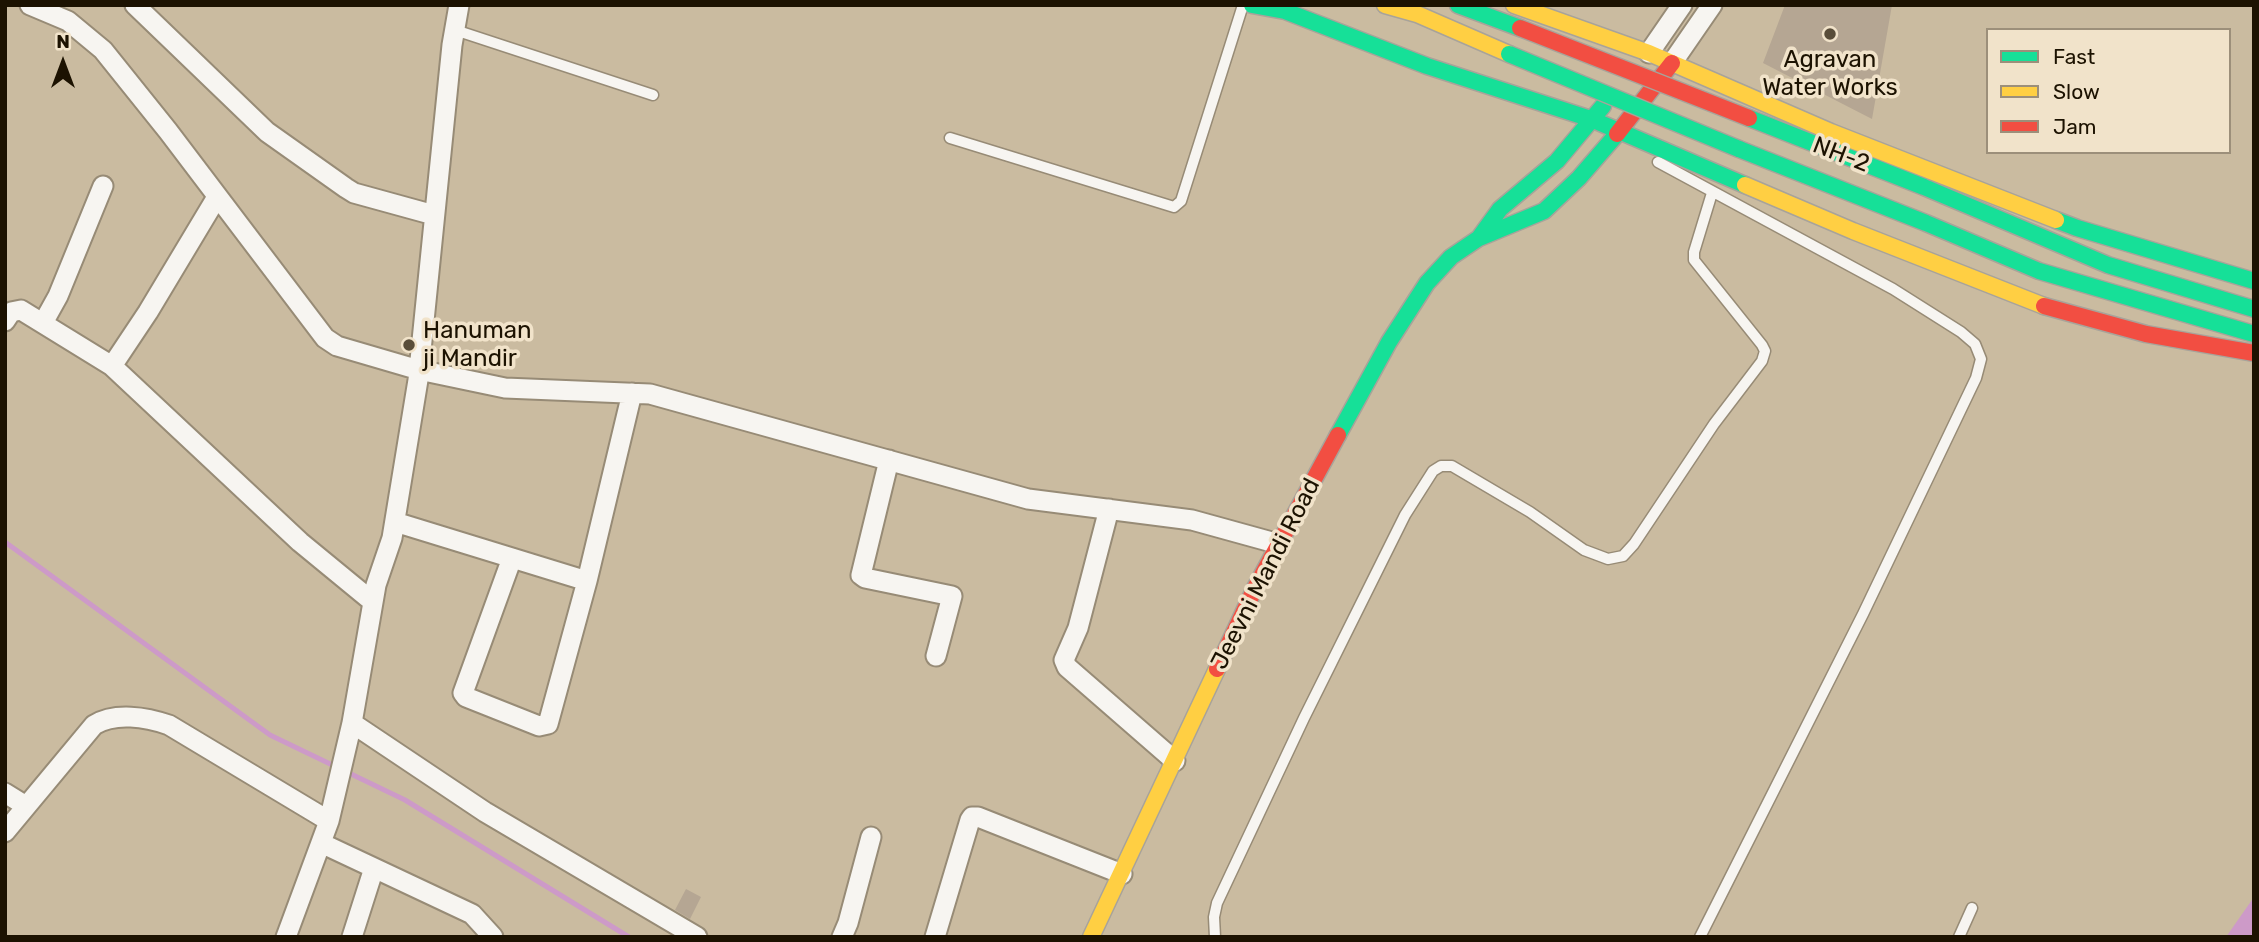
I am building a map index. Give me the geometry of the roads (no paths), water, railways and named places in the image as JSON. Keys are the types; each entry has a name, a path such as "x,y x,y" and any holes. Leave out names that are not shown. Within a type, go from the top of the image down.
{"main road":[{"path":"1251,5 1285,11 1427,66 1591,119 1619,138 1703,167 1853,231 2053,309 2146,334 2254,353"},
{"path":"1385,5 1417,14 2039,271 2254,334"},
{"name":"NH-2","path":"1458,5 1924,187 2108,265 2254,309"},
{"path":"1514,5 1649,53 1832,132 2077,228 2254,281"},
{"path":"1528,99 1563,22"},
{"name":"Jeevni Mandi Road","path":"1479,238 1500,209 1557,161 1649,53"},
{"name":"Jeevni Mandi Road","path":"1091,937 1255,588 1389,342 1427,283 1451,257 1479,238 1544,211 1619,138 1672,63"},
{"path":"1703,167 1738,92"}],"street":[{"path":"30,5 68,21 103,50 331,343 419,370 505,388 650,394 1028,499 1192,520 1279,544"},
{"path":"135,5 267,132 316,167 354,193 435,215"},
{"path":"286,937 329,821 352,723 376,585 395,522 419,370 452,45 459,5"},
{"path":"1649,53 1682,5"},
{"path":"1672,63 1712,5"},
{"path":"43,323 58,296 103,187"},
{"path":"112,366 217,197"},
{"path":"5,321 11,312 21,310 112,366 300,542 373,602"},
{"path":"512,558 463,693 466,697 539,726 548,724 587,581 632,393"},
{"path":"890,460 860,575 952,596 936,656"},
{"path":"1109,509 1077,628 1064,660 1067,667 1175,761"},
{"path":"395,522 587,581"},
{"path":"5,832 94,725 104,719 152,719 169,725 329,821"},
{"path":"352,723 485,812 697,937"},
{"path":"5,793 26,806"},
{"path":"935,937 972,817 1122,874"},
{"path":"842,937 872,837"},
{"path":"321,844 472,914 493,937"},
{"path":"358,933 374,868"}],"lane":[{"path":"950,138 1174,207 1181,201 1242,5"},
{"path":"455,30 653,95"},
{"path":"1649,158 1893,289 1961,332 1975,344 1981,359 1976,378 1863,614 1700,937"},
{"path":"1215,937 1214,916 1217,903 1304,718 1405,515 1433,471 1441,466 1452,466 1530,512 1584,550 1608,559 1623,556 1634,544 1714,424 1762,361 1765,351 1762,345 1694,260 1694,251 1712,192"},
{"path":"1959,937 1972,908"}],"waterway":[{"path":"5,542 270,735 405,800 629,937"}],"place":[{"name":"Agravan Water Works","path":"1830,34"},
{"name":"Hanuman ji Mandir","path":"409,345"}]}
